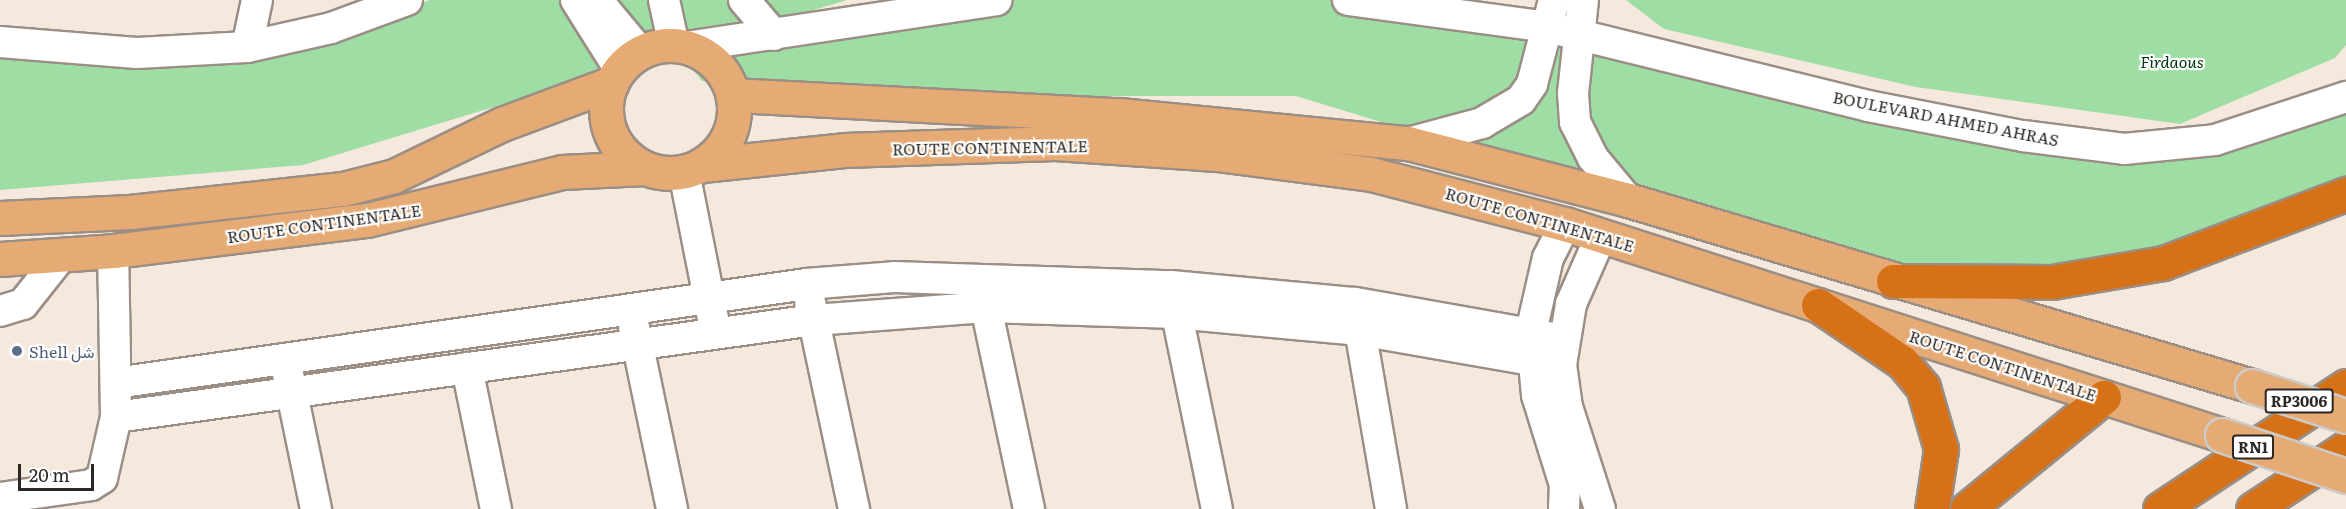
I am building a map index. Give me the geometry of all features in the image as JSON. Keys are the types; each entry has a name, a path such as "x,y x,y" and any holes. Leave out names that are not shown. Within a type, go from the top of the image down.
{"highway":[{"path":"1893,281 2052,282 2163,263 2346,194"},
{"path":"1818,305 1902,362 1923,387 1941,449 1932,509"},
{"name":"RN1","path":"2160,509 2346,386"},
{"path":"1967,509 2104,397"},
{"path":"2253,509 2346,448"}],"main road":[{"path":"680,47 716,65 733,95 729,135 693,168 645,168 627,157 611,132 606,102 624,68 680,47"},
{"name":"ROUTE CONTINENTALE","path":"0,218 130,212 343,189 394,176 624,68"},
{"name":"ROUTE CONTINENTALE","path":"733,95 1089,113 1408,143 1628,200 2346,416"},
{"name":"ROUTE CONTINENTALE","path":"693,168 972,145 1055,143 1217,154 1371,174 1565,224 2346,476"},
{"name":"ROUTE CONTINENTALE","path":"0,259 113,251 367,220 562,171 645,168"}],"street":[{"path":"247,47 257,0"},
{"path":"576,0 624,68"},
{"path":"597,0 624,68"},
{"path":"664,0 680,47 774,35 996,0"},
{"path":"744,0 774,35"},
{"name":"BOULEVARD AHMED AHRAS","path":"1348,0 1551,14 1581,35 1868,106 2023,136 2124,148 2215,140 2346,97"},
{"path":"1583,0 1573,93 1575,122 1593,158 1628,200"},
{"path":"0,42 137,53 247,47 288,40 396,3"},
{"path":"1408,143 1482,123 1521,100 1532,84 1551,14"},
{"path":"693,168 716,333"},
{"path":"1565,224 1548,258 1531,345 1566,504 1599,509 1567,407 1563,352 1571,304 1601,236"},
{"path":"0,498 91,486 102,478 116,417 113,251"},
{"path":"0,311 23,304 62,256"},
{"path":"116,383 806,284 980,276 1174,299 1357,316 1563,352"},
{"path":"980,276 1029,509"},
{"path":"806,284 854,509"},
{"path":"116,417 814,320 986,307 1174,299"},
{"path":"1174,299 1217,509"},
{"path":"631,310 672,509"},
{"path":"1357,316 1391,509"},
{"path":"285,359 316,509"},
{"path":"467,368 496,509"}],"green space":[{"path":"430,0 847,0 700,44 944,0 1385,0 2124,149 2346,97 2346,192 2163,263 1914,285 1296,96 1064,96 702,81 678,51 303,165 0,190 0,44 353,31"},
{"name":"Firdaous","path":"1626,0 2346,0 2346,45 2335,58 2180,124 1916,87 1664,29"}],"place":[{"name":"Shell شل","path":"17,351"}]}
